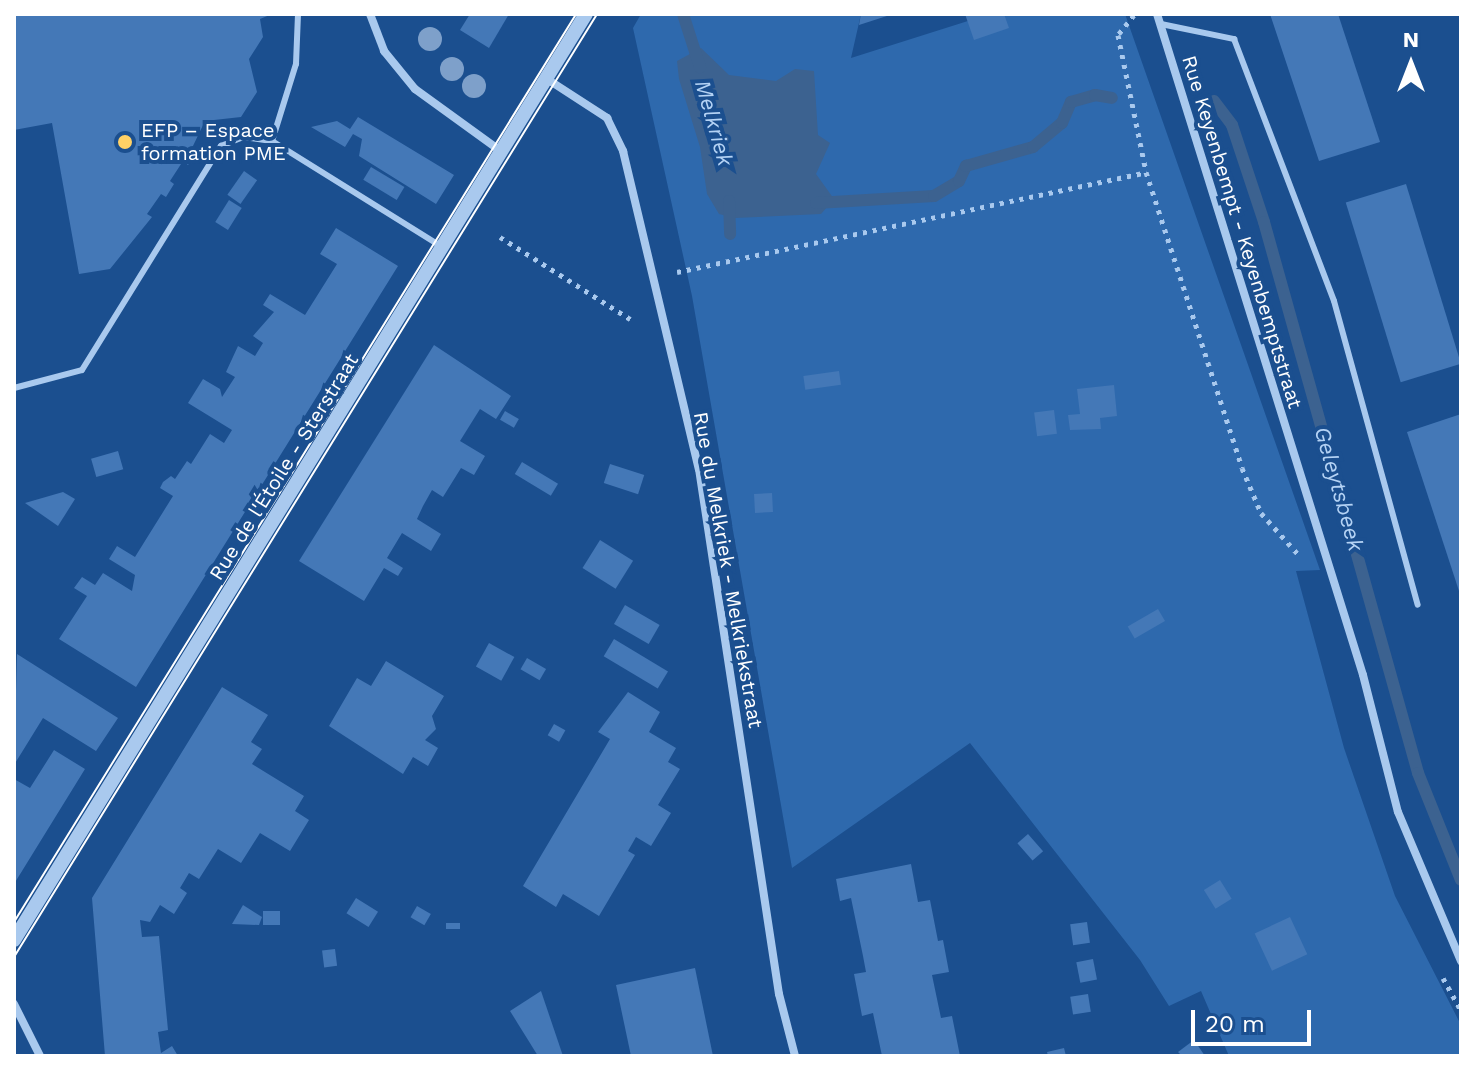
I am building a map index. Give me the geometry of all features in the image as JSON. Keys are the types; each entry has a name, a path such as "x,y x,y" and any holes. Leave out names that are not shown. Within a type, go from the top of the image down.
{"street":[{"path":"370,14 384,51 415,89 503,152"},
{"name":"Rue de l'Étoile - Sterstraat","path":"14,940 586,14"},
{"name":"Rue Keyenbempt - Keyenbemptstraat","path":"1157,14 1363,675 1398,812 1461,961"},
{"name":"Rue du Melkriek - Melkriekstraat","path":"547,79 607,118 623,151 699,469 779,994 795,1056"},
{"path":"14,1004 40,1056"}],"lane":[{"path":"272,141 296,64 298,14"},
{"path":"1161,24 1234,39 1334,301 1418,605"},
{"path":"14,388 82,370 221,146 243,137 272,141 443,248"}],"path":[{"path":"1161,24 1130,14 1118,35 1146,172 1242,468 1261,513 1301,557"},
{"path":"654,277 1146,172"},
{"path":"500,237 630,319"},
{"path":"1441,973 1461,1010"}],"shaded area":[{"path":"641,14 861,14 851,58 990,14 1125,14 1320,570 1296,571 1344,748 1395,896 1461,1025 1461,1056 1229,1056 1201,991 1169,1006 1140,960 970,743 792,868 692,296 633,28"}],"water":[{"path":"701,48 729,75 776,81 795,69 814,71 818,135 830,143 816,174 834,199 821,214 735,218 719,214 707,194 700,147 679,79 677,61"}],"building":[{"name":"EFP – Espace formation PME","path":"14,14 272,14 260,19 263,37 249,59 257,92 241,117 205,121 192,148 197,152 188,165 183,161 170,181 174,184 166,197 161,194 147,214 152,217 110,269 79,274 52,123 14,130"},
{"path":"470,14 509,14 489,48 460,30"},
{"path":"861,14 890,14 890,15 859,25"},
{"path":"965,14 1004,14 1009,28 974,40"},
{"path":"1270,14 1338,14 1380,142 1319,161"},
{"path":"358,117 454,175 436,204 359,156 362,139 353,134 345,147 311,127 337,121 350,129"},
{"path":"371,167 404,187 397,200 363,180"},
{"path":"244,171 257,180 240,204 227,195"},
{"path":"1406,184 1461,364 1401,382 1346,202"},
{"path":"229,200 242,208 228,230 215,222"},
{"path":"336,228 398,266 136,687 59,639 87,596 74,588 82,577 95,585 103,573 132,591 135,575 109,559 117,546 135,557 173,496 160,488 163,482 171,476 175,479 187,461 191,464 210,434 224,443 232,430 188,403 203,379 220,389 222,397 235,377 226,372 238,346 255,356 263,343 253,336 274,312 263,305 270,294 305,315 337,264 320,254"},
{"path":"434,345 511,396 496,419 480,409 460,441 485,456 474,475 461,468 443,497 432,490 423,506 417,519 441,534 431,551 402,533 387,558 403,568 398,576 384,568 364,601 299,561"},
{"path":"839,371 841,385 805,390 803,376"},
{"path":"1114,385 1117,416 1100,418 1101,429 1070,430 1068,415 1080,414 1077,389"},
{"path":"1054,410 1057,434 1037,436 1034,412"},
{"path":"505,411 519,419 514,428 500,420"},
{"path":"1461,414 1461,594 1460,594 1407,432"},
{"path":"118,451 123,469 96,477 91,459"},
{"path":"522,462 558,484 551,496 515,474"},
{"path":"610,464 644,475 638,494 604,483"},
{"path":"63,492 75,499 58,526 25,503"},
{"path":"772,493 773,512 755,513 754,494"},
{"path":"600,540 633,561 616,589 583,568"},
{"path":"625,605 660,625 649,644 614,624"},
{"path":"1158,609 1165,621 1135,639 1128,626"},
{"path":"614,639 668,671 658,689 604,656"},
{"path":"489,643 514,657 501,681 476,667"},
{"path":"17,654 118,718 96,751 43,718 14,765"},
{"path":"527,658 546,669 540,680 520,669"},
{"path":"386,661 444,696 432,716 436,729 425,740 438,748 428,766 413,757 403,774 329,726 357,678 371,686"},
{"path":"222,687 268,715 251,742 262,749 252,764 304,796 295,811 309,820 290,851 260,833 241,863 218,849 199,879 189,873 180,888 187,893 174,914 160,905 150,922 140,920 142,937 159,936 168,1030 158,1032 161,1053 172,1046 178,1056 105,1056 92,898"},
{"path":"628,692 660,712 649,732 676,748 668,762 680,769 658,805 671,813 651,846 636,837 628,851 635,855 599,916 563,894 556,907 523,886 610,739 598,732"},
{"path":"554,724 565,730 559,742 548,735"},
{"path":"54,750 85,769 14,884 14,779 30,788"},
{"path":"1028,834 1043,851 1033,861 1017,843"},
{"path":"911,864 918,902 930,900 938,941 943,940 949,972 932,975 941,1018 952,1016 960,1056 882,1056 873,1013 862,1016 854,974 866,972 863,956 851,898 840,901 836,879"},
{"path":"1220,880 1232,899 1216,909 1204,890"},
{"path":"356,898 378,912 369,927 346,913"},
{"path":"243,905 262,917 259,925 232,924"},
{"path":"417,906 431,914 424,925 410,917"},
{"path":"263,911 280,911 280,925 263,925"},
{"path":"1290,917 1307,954 1272,971 1255,933"},
{"path":"1087,922 1090,943 1073,945 1070,924"},
{"path":"446,923 460,923 460,929 446,929"},
{"path":"335,949 337,966 324,967 322,951"},
{"path":"1093,959 1097,980 1080,983 1076,962"},
{"path":"695,968 713,1056 631,1056 616,985"},
{"path":"541,991 563,1056 538,1056 510,1011"},
{"path":"1088,994 1091,1012 1073,1015 1070,997"},
{"path":"1194,1040 1205,1056 1182,1056 1178,1052"},
{"path":"1064,1048 1066,1056 1048,1056 1047,1052"}],"waterway":[{"name":"Melkriek","path":"683,14 700,67"},
{"path":"816,203 934,196 959,181 966,166 1033,147 1062,123 1071,102 1095,95 1112,98"},
{"name":"Geleytsbeek","path":"1214,101 1232,125 1264,222 1418,773 1461,880"},
{"name":"Melkriek","path":"729,201 730,234"}],"tram line":[{"path":"14,922 576,14"},
{"path":"14,957 597,14"}],"place":[{"name":"EFP – Espace formation PME","path":"125,142"}]}
